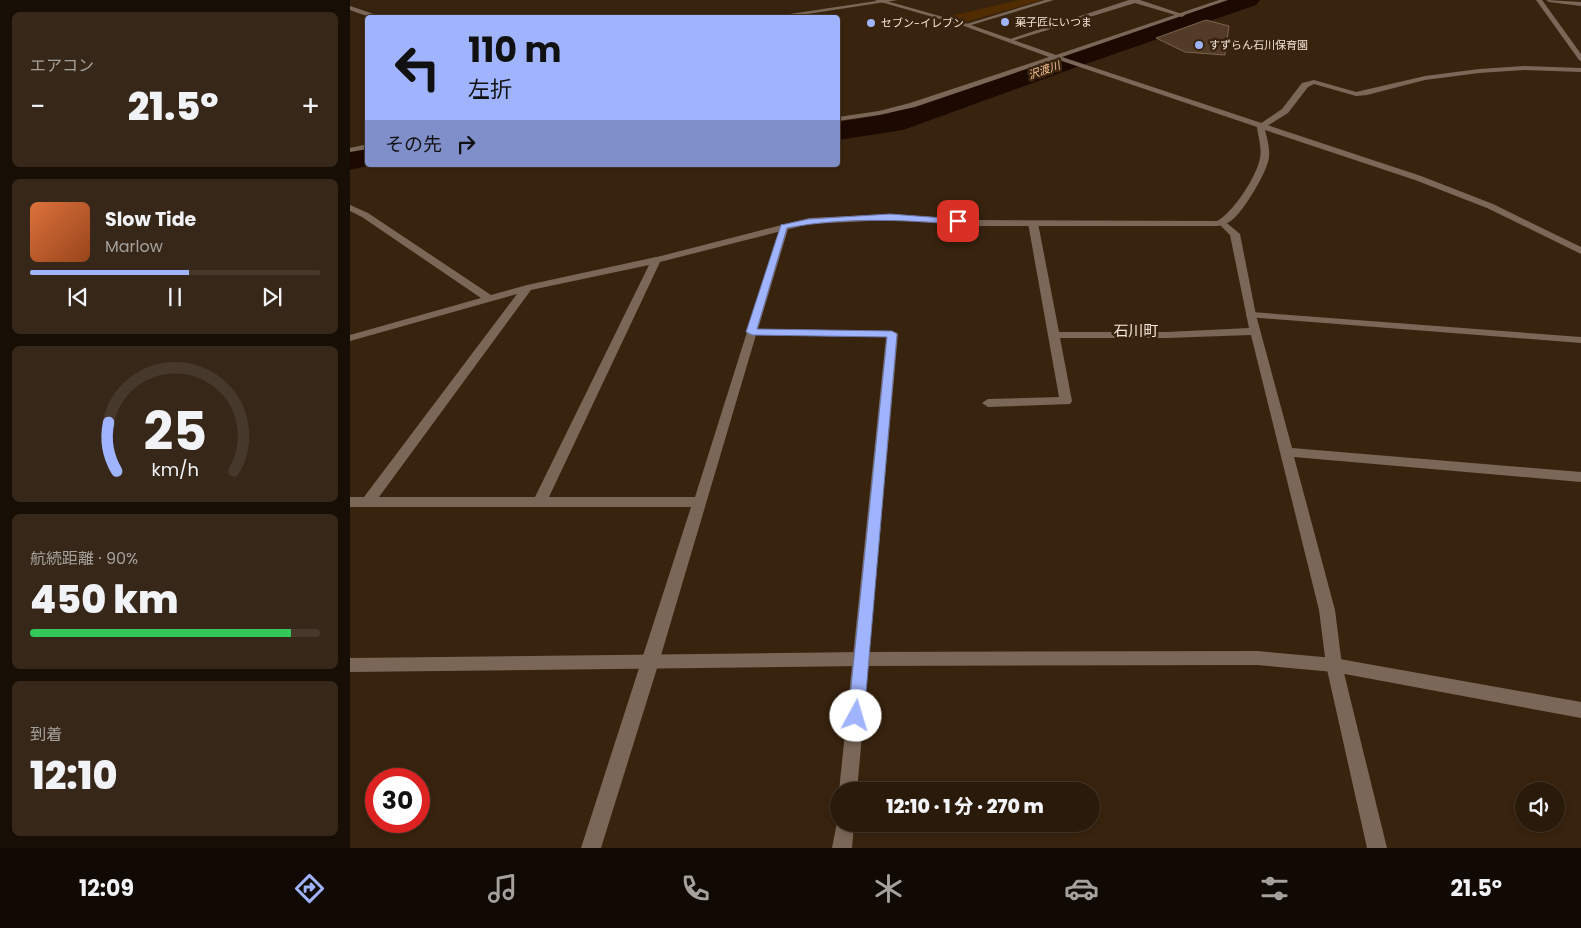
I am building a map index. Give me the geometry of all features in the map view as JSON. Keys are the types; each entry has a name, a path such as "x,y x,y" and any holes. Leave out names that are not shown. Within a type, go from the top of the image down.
{"street":[{"path":"786,15 895,0"},
{"path":"966,25 1051,0"},
{"path":"1010,40 1135,0 1182,15"},
{"path":"840,119 879,113 912,105 1059,58 1225,0"},
{"path":"1539,0 1581,59"},
{"path":"1549,0 1581,4"},
{"path":"881,1 966,25 1059,58 1372,161 1490,206 1581,251"},
{"path":"350,8 371,15"},
{"path":"350,12 359,12"},
{"path":"1262,126 1285,111 1305,85 1314,82 1356,94 1367,93 1384,86 1425,78 1479,71 1524,68 1581,70"},
{"path":"350,338 527,288 656,260 784,226 809,222 890,217 976,223 1202,225 1222,222 1233,215 1239,207 1264,164 1262,126"},
{"path":"350,150 365,147"},
{"path":"350,208 365,214 489,298"},
{"path":"1222,222 1235,234 1251,315 1327,610 1334,665 1377,848"},
{"path":"988,403 1066,401 1032,223"},
{"path":"591,848 651,662 784,226"},
{"path":"538,502 656,260"},
{"path":"368,502 527,288"},
{"path":"1251,315 1581,340"},
{"path":"1053,335 1256,331"},
{"path":"752,332 892,334 849,782"},
{"path":"350,349 363,334"},
{"path":"1287,452 1581,477"},
{"path":"350,502 700,502"},
{"path":"350,664 862,659 1257,658 1334,665 1581,710"},
{"path":"842,848 844,832"}],"shaded area":[{"path":"1019,0 1042,0 966,22 951,16"}],"building":[{"name":"すずらん石川保育園","path":"1206,20 1229,26 1225,55 1185,52 1156,38"}],"waterway":[{"name":"沢渡川","path":"840,131 892,123 1248,0"},
{"name":"沢渡川","path":"350,160 365,157"}],"place":[{"name":"菓子匠にいつま","path":"1005,22"},
{"name":"セブン-イレブン","path":"871,23"},
{"name":"すずらん石川保育園","path":"1199,45"}],"district":[{"name":"石川町","path":"1136,331"}],"route":[{"path":"856,716 892,334 752,332 784,226 809,222 890,217 958,221"}]}
